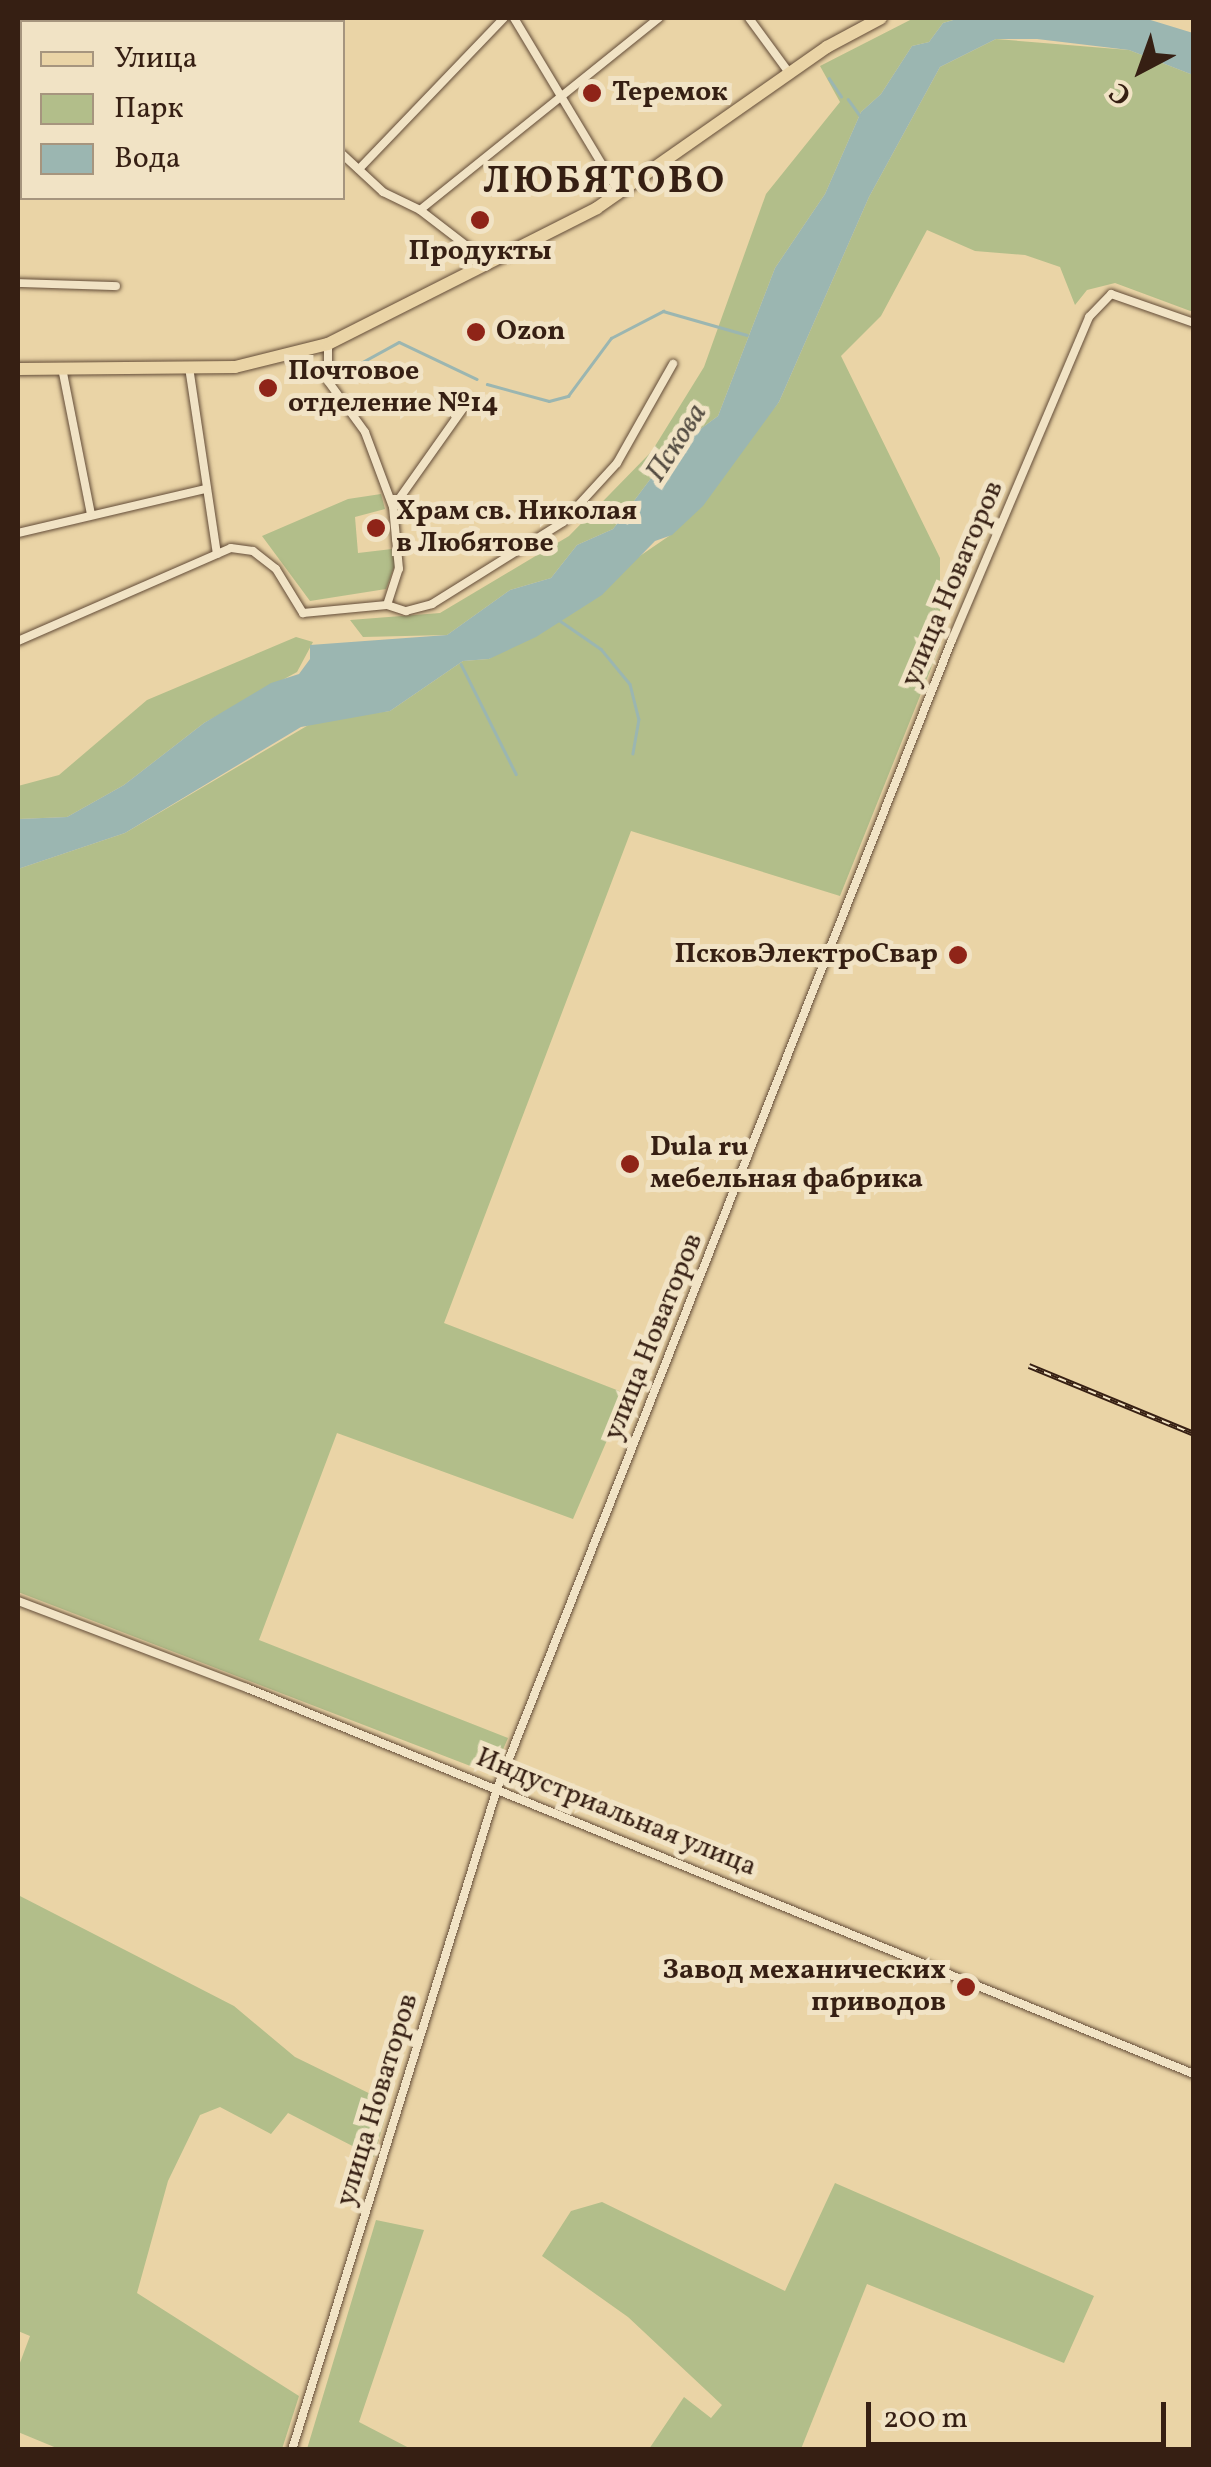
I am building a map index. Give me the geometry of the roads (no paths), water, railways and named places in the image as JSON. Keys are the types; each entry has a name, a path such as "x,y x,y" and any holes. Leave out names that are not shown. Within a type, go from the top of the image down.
{"main road":[{"path":"18,368 235,367 328,344 490,264 619,193 790,74 881,18"}],"street":[{"path":"360,169 504,18"},
{"path":"514,18 619,193"},
{"path":"420,210 659,18"},
{"path":"749,18 790,74"},
{"path":"345,156 383,192 420,210 490,264"},
{"path":"18,283 116,286"},
{"name":"улица Новаторов","path":"292,2450 498,1789 945,658 1089,317 1112,294 1194,323"},
{"path":"328,344 328,380 366,432 394,506 399,569 387,605"},
{"path":"18,641 217,554 242,548 260,556 294,591 303,613 387,605 406,611 432,604 564,522 617,463 673,364"},
{"path":"62,368 91,515"},
{"path":"190,368 217,554"},
{"path":"394,506 469,400"},
{"path":"18,532 206,488"},
{"name":"Индустриальная улица","path":"18,1601 498,1789 1194,2074"}],"water":[{"path":"960,18 1144,18 1193,33 1193,75 1129,50 1037,39 996,39 940,67 869,197 779,402 703,506 672,535 655,541 602,595 536,637 489,659 463,661 390,711 301,727 125,833 18,869 18,819 67,817 124,785 204,723 271,683 299,674 310,659 310,645 447,635 510,590 551,578 577,545 613,529 672,450 718,416 775,268 825,194 861,112 881,94 912,46 929,42 943,23"}],"waterway":[{"path":"829,78 841,96"},
{"path":"848,99 861,117"},
{"path":"487,384 549,401 568,396 611,338 663,311 747,335"},
{"path":"346,371 399,342 477,379"},
{"path":"559,620 601,649 630,684 639,719 633,753"},
{"path":"461,664 516,774"}],"railway":[{"path":"1029,1366 1194,1434"}],"place":[{"name":"Теремок","path":"592,93"},
{"name":"Продукты","path":"480,220"},
{"name":"Ozon","path":"476,332"},
{"name":"Почтовое отделение №14","path":"268,388"},
{"name":"Храм св. Николая в Любятове","path":"376,528"},
{"name":"ПсковЭлектроСвар","path":"958,955"},
{"name":"Dula ru мебельная фабрика","path":"630,1164"},
{"name":"Завод механических приводов","path":"966,1987"}],"district":[{"name":"ЛЮБЯТОВО","path":"605,183"}],"water label":[{"name":"Пскова","path":"677,443"}]}
